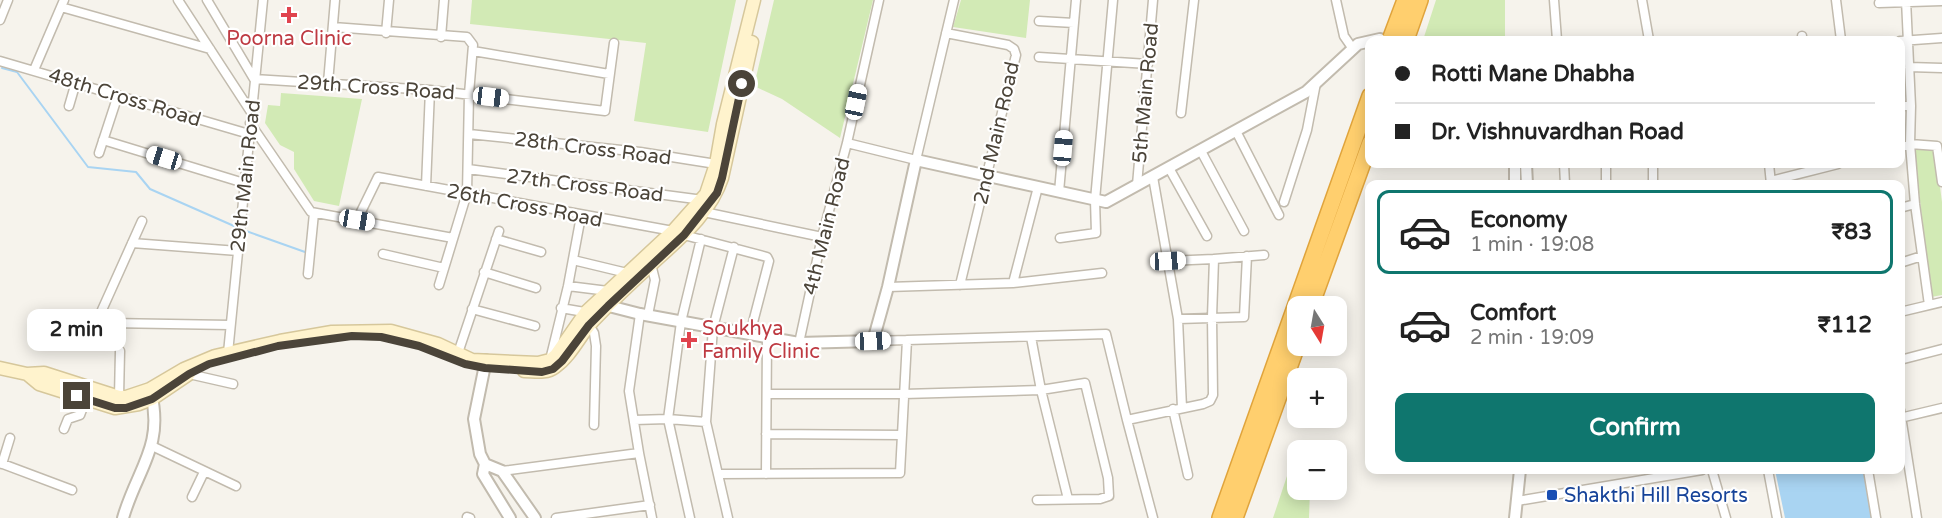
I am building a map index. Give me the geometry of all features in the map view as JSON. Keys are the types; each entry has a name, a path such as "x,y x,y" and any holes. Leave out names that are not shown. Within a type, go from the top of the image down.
{"highway":[{"path":"1396,36 1405,0"},
{"path":"1397,36 1420,0"},
{"path":"1220,518 1365,110"},
{"path":"1315,296 1365,157"},
{"path":"1235,518 1293,356"}],"main road":[{"path":"703,206 716,164 723,124 754,0"},
{"path":"1,369 27,374 44,374 119,397 126,397 151,394 209,364 278,346 352,336 381,337 419,346 465,364 538,363 550,360 597,309 651,264 717,193 762,0"},
{"path":"27,374 39,384 115,408 139,404 203,359 332,332 380,330 412,336 485,364 542,372 553,369 562,361 589,325 608,291 678,233"}],"street":[{"path":"0,20 8,0"},
{"path":"178,0 251,112"},
{"path":"207,0 255,79"},
{"name":"29th Main Road","path":"228,352 262,0"},
{"path":"328,83 335,0"},
{"path":"386,33 389,0"},
{"path":"441,37 444,0"},
{"name":"4th Main Road","path":"799,343 879,0"},
{"path":"873,341 888,287 954,0"},
{"path":"1059,192 1077,0"},
{"path":"1060,238 1096,233 1095,200 1113,0"},
{"name":"5th Main Road","path":"1137,185 1153,0"},
{"path":"1181,113 1194,0"},
{"path":"1336,0 1344,36 1353,49"},
{"path":"1554,0 1557,36"},
{"path":"1642,0 1648,36"},
{"path":"1836,0 1840,36"},
{"path":"1904,36 1906,1"},
{"path":"1879,3 1942,1"},
{"path":"34,70 62,3 210,49"},
{"path":"1039,21 1074,23"},
{"path":"333,27 386,33 467,37 473,45 469,94 467,193 439,285"},
{"name":"2nd Main Road","path":"946,33 1008,45 1014,49 1016,55 960,285"},
{"path":"1905,41 1942,38"},
{"path":"847,143 1106,202 1306,92 1353,49 1365,42"},
{"path":"473,51 609,74 614,43"},
{"path":"1905,46 1909,67 1910,144 1915,204 1929,305"},
{"path":"1039,57 1148,64"},
{"name":"48th Cross Road","path":"0,61 249,134"},
{"path":"1909,67 1942,68"},
{"name":"29th Cross Road","path":"255,79 430,90 605,111 609,74"},
{"path":"69,106 76,82"},
{"path":"1284,202 1306,130 1316,83"},
{"path":"426,186 430,90"},
{"path":"99,153 118,95"},
{"path":"1905,106 1911,106"},
{"path":"250,123 311,212 453,238"},
{"path":"1236,130 1279,215"},
{"name":"28th Cross Road","path":"469,134 640,152 716,164"},
{"path":"103,140 244,183"},
{"path":"1905,146 1937,146 1942,182"},
{"path":"1201,151 1244,231"},
{"path":"1169,168 1207,236"},
{"path":"1782,180 1824,168"},
{"name":"27th Cross Road","path":"468,169 703,206 822,237"},
{"name":"26th Cross Road","path":"357,220 378,177 678,233 763,254 769,261 750,334"},
{"path":"1153,177 1178,319 1178,408 1188,475"},
{"path":"1013,283 1038,188"},
{"path":"1905,207 1915,204"},
{"path":"308,274 314,213"},
{"path":"550,360 573,260 580,216"},
{"path":"142,220 102,310 109,323 230,325"},
{"path":"458,353 497,235 541,252"},
{"path":"690,518 668,419 681,322 701,239"},
{"path":"132,243 238,251"},
{"path":"728,518 706,422 713,328 734,247"},
{"path":"383,254 444,268"},
{"path":"1168,261 1264,255"},
{"path":"1178,319 1244,317 1247,256"},
{"path":"1905,261 1922,256"},
{"path":"1127,420 1203,404 1212,398 1214,259"},
{"path":"573,260 627,273"},
{"path":"651,264 655,280 644,314 629,391 652,518"},
{"path":"484,272 536,288"},
{"path":"888,287 1013,283 1102,273"},
{"path":"567,286 608,291"},
{"path":"1905,311 1942,302"},
{"path":"561,308 644,314 799,343 1107,334 1153,518"},
{"path":"472,309 535,326"},
{"path":"589,325 594,333 596,346 594,425"},
{"path":"766,474 767,337"},
{"path":"1031,337 1041,390 1068,499"},
{"path":"718,474 900,473 907,340"},
{"path":"1905,359 1942,349"},
{"path":"119,397 120,351"},
{"path":"485,364 474,419 480,454 485,464 483,474 510,518"},
{"path":"189,374 233,384"},
{"path":"767,394 904,394 1041,390 1085,383 1108,478 1109,496 1100,499 1036,500"},
{"path":"123,518 152,446 155,412 151,394"},
{"path":"64,429 68,419 80,415 86,399"},
{"path":"1905,417 1942,408"},
{"path":"634,420 668,419 706,422"},
{"path":"766,434 902,435"},
{"path":"10,438 1,463 72,490"},
{"path":"1905,443 1917,518"},
{"path":"152,446 236,486"},
{"path":"485,464 502,471 639,453"},
{"path":"502,471 535,518"},
{"path":"192,497 204,472"},
{"path":"1515,518 1520,474"},
{"path":"1517,501 1678,474"},
{"path":"1713,474 1726,518"},
{"path":"1769,474 1777,518"},
{"path":"1869,474 1876,518"},
{"path":"556,518 609,515 650,505"}],"green space":[{"path":"472,0 736,0 708,132 634,121 646,43 470,24"},
{"path":"774,0 873,0 840,138 782,99 754,86"},
{"path":"961,0 1030,0 1026,38 953,27"},
{"path":"1436,0 1505,0 1505,36 1424,36"},
{"path":"281,93 362,99 339,206 314,201 294,169 294,152 280,145 265,123 268,105 280,106"},
{"path":"1914,148 1935,149 1942,202 1942,295 1931,297"},
{"path":"1287,476 1287,500 1310,500 1309,518 1273,518"}],"water":[{"path":"1776,474 1867,474 1873,518 1785,518"}],"waterway":[{"path":"2,68 17,72 88,167 136,172 150,189 234,226"},
{"path":"246,231 305,252"}],"place":[{"name":"Poorna Clinic","path":"289,15"},
{"name":"Soukhya Family Clinic","path":"689,340"},
{"name":"Shakthi Hill Resorts","path":"1552,495"}],"route":[{"path":"77,396 115,408 126,408 152,399 189,374 209,364 278,346 352,336 381,337 419,346 465,364 485,368 542,372 553,369 562,361 589,325 684,235 717,193 742,84"}]}
